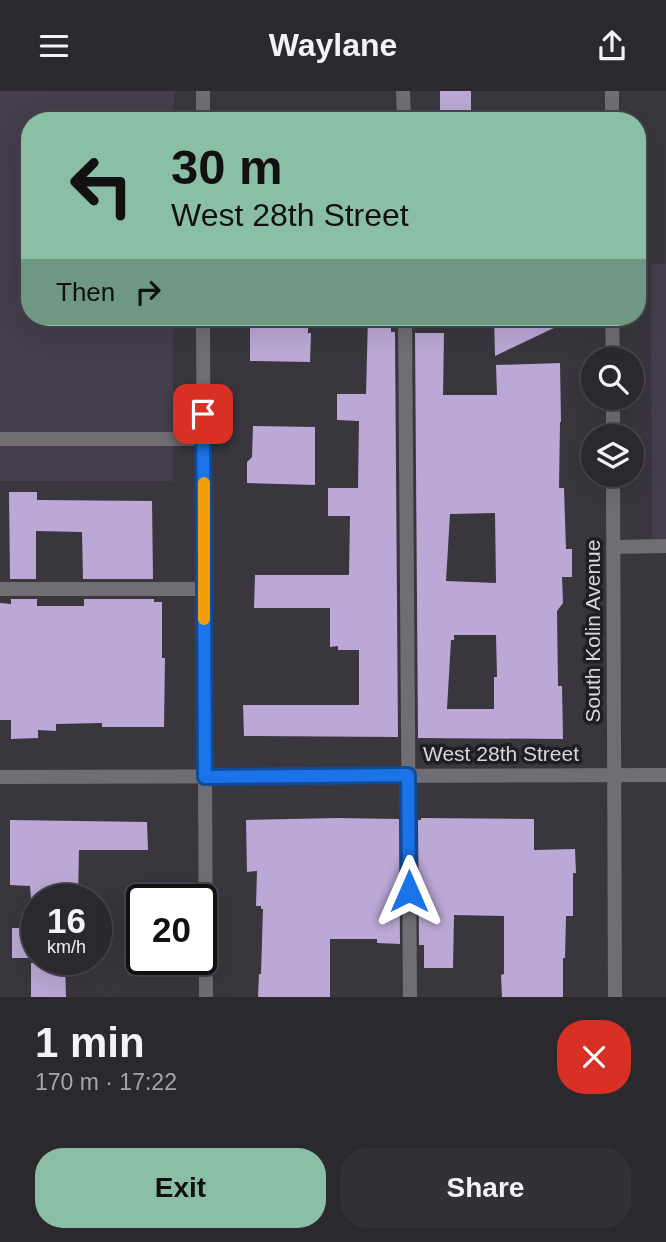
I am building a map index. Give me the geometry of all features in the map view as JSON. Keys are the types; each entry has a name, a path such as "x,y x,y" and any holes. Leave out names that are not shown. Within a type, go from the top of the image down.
{"street":[{"path":"203,91 203,112"},
{"path":"403,91 404,112"},
{"path":"611,91 612,112"},
{"path":"203,326 206,997"},
{"path":"405,326 410,997"},
{"path":"612,326 613,347"},
{"path":"0,439 203,439"},
{"name":"South Kolin Avenue","path":"613,487 615,997"},
{"path":"613,547 666,546"},
{"path":"0,589 204,589"},
{"name":"West 28th Street","path":"0,777 666,775"}],"shaded area":[{"path":"0,91 174,91 174,112 21,112 21,326 173,326 173,481 0,481"},
{"path":"651,264 666,264 666,542 652,542"}],"building":[{"path":"440,91 471,91 471,112 440,112"},
{"path":"250,326 308,326 308,333 311,333 310,362 250,361"},
{"path":"368,326 391,326 391,332 395,332 398,737 244,736 243,705 359,705 359,650 338,650 338,646 330,647 330,608 254,608 255,575 349,575 350,516 328,516 328,488 358,488 359,421 337,420 337,394 366,394"},
{"path":"494,326 558,326 495,356"},
{"path":"415,333 444,333 443,395 497,395 496,365 560,363 559,488 564,488 566,549 572,549 572,577 562,577 563,603 557,611 558,686 562,686 563,739 418,738","holes":["495,513 496,583 446,581 450,514","454,635 496,635 497,677 494,677 494,709 447,709 451,640 454,640"]},
{"path":"253,426 315,427 315,485 247,483 247,462 252,457"},
{"path":"9,492 37,492 37,500 152,501 153,579 83,579 82,532 36,531 36,579 10,579"},
{"path":"11,599 37,599 37,606 84,606 84,599 154,599 154,602 162,602 162,658 165,658 164,727 102,727 102,723 56,724 56,731 38,730 38,738 11,739 11,720 0,720 0,603 11,604"},
{"path":"399,819 400,944 377,943 377,939 330,939 330,997 258,997 263,909 256,906 257,871 247,872 246,820"},
{"path":"534,819 534,850 575,849 573,916 566,916 563,997 502,997 504,916 454,915 453,968 424,968 424,945 419,945 418,820"},
{"path":"10,820 147,822 148,850 79,850 78,884 10,885"},
{"path":"12,928 21,928 21,958 12,958"},
{"path":"31,975 65,975 66,997 31,997"}],"slow traffic":[{"path":"204,483 204,619"}],"route":[{"path":"203,414 205,777 408,775 409,891"}]}
